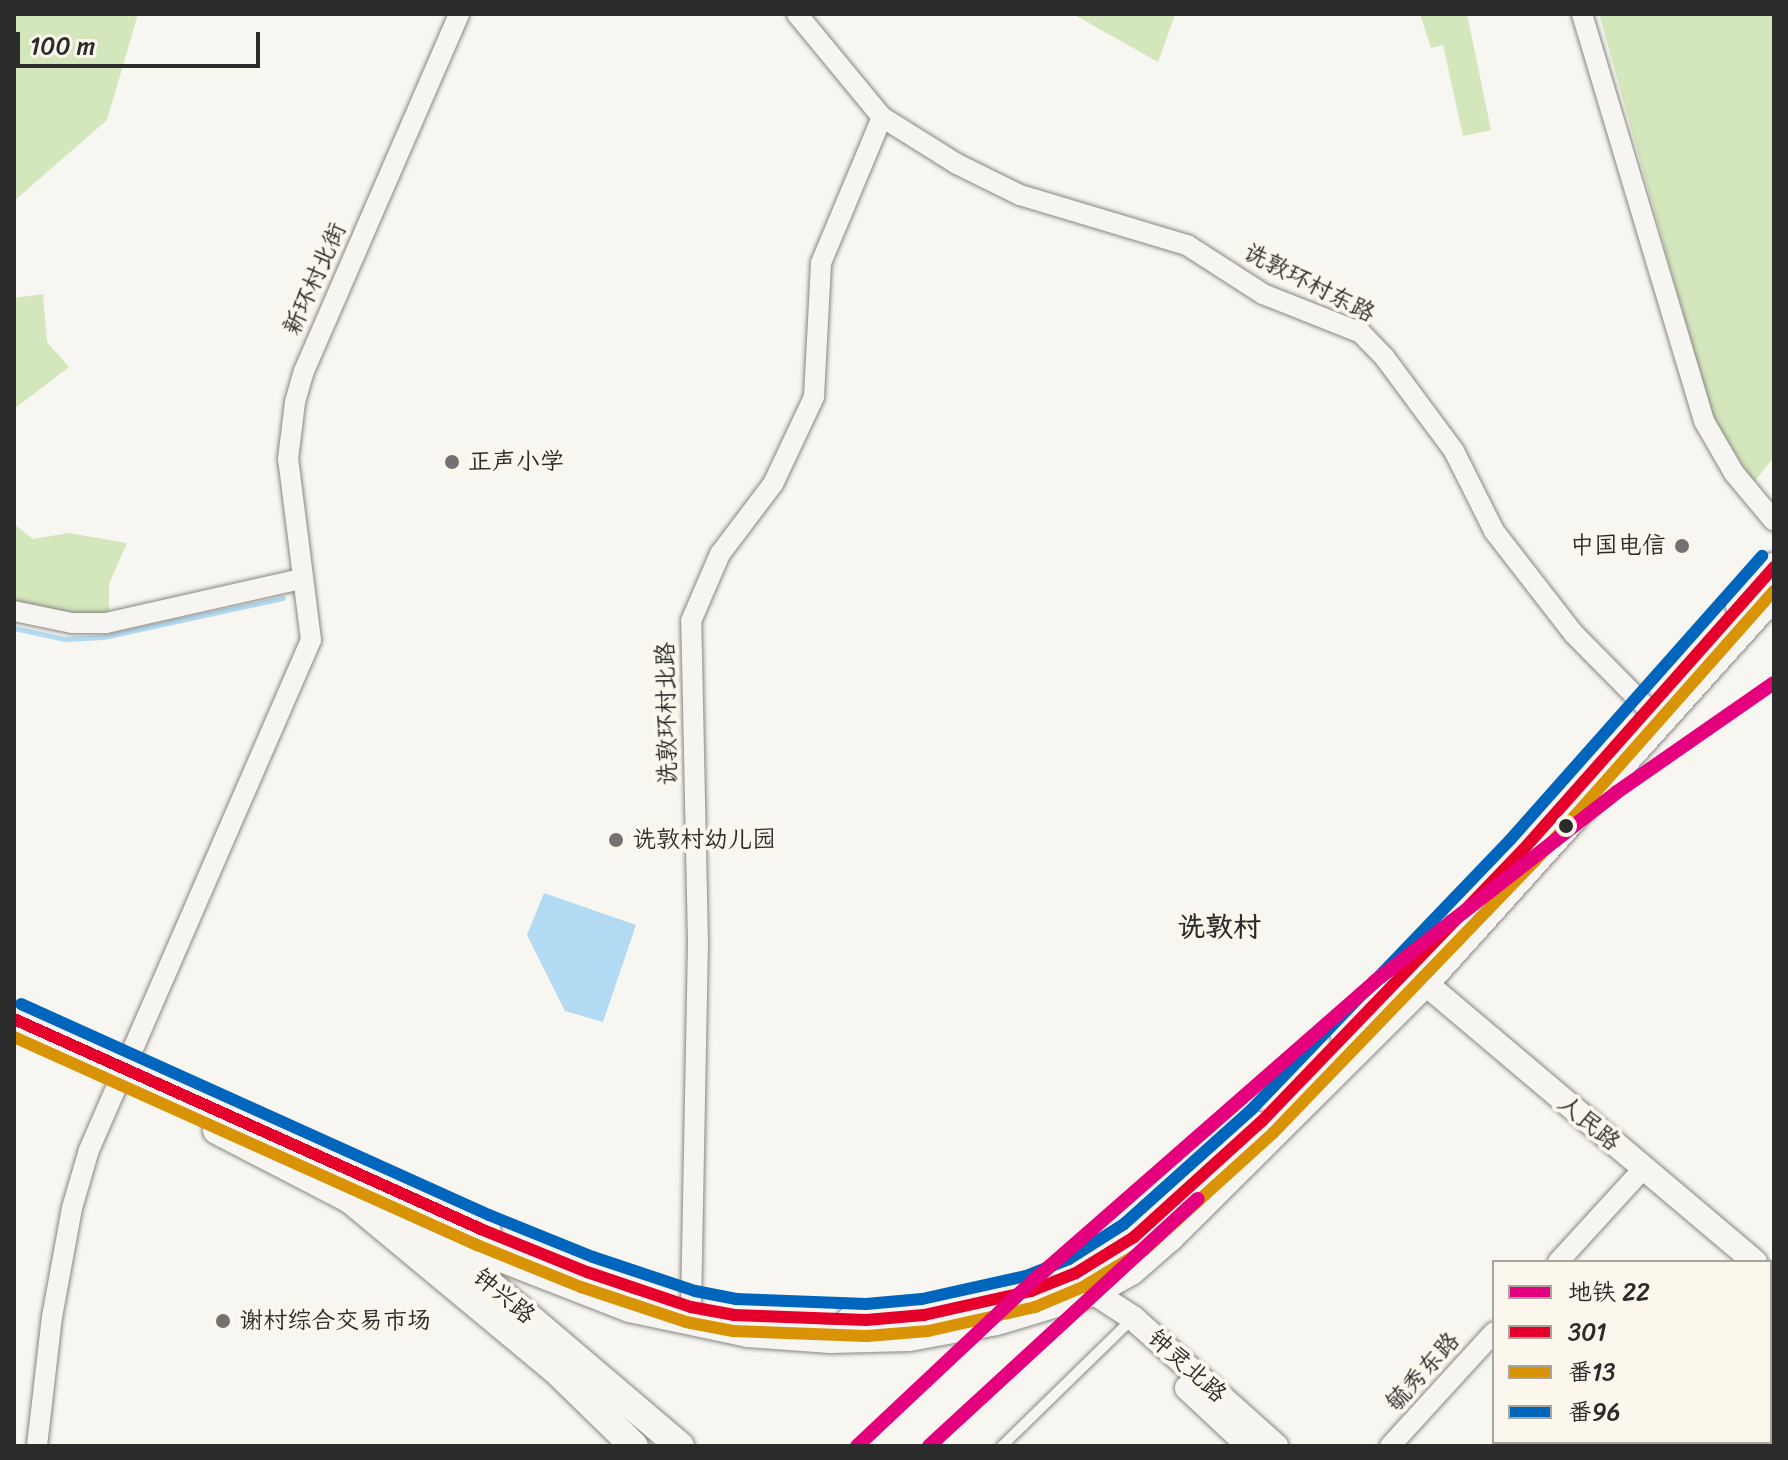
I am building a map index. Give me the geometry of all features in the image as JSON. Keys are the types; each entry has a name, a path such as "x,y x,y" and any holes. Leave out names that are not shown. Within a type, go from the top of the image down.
{"main road":[{"path":"480,1263 587,1272 691,1307 746,1316 866,1320 978,1305 1031,1291 1084,1283 1262,1121 1449,929 1649,710 1774,567"},
{"path":"356,1188 480,1263 669,1318 748,1333 831,1339 909,1337 949,1331 1084,1283 1131,1271 1170,1237 1425,983 1774,595"},
{"name":"钟兴路","path":"14,1019 120,1077 356,1188 480,1263 680,1446"},
{"name":"钟兴路","path":"14,1040 120,1077"},
{"name":"钟兴路","path":"356,1188 480,1263 555,1369 634,1446"}],"street":[{"name":"新环村北街","path":"37,1446 52,1317 72,1208 89,1150 311,640 288,459 295,402 304,371 459,14"},
{"name":"诜敦环村东路","path":"797,14 882,117 957,164 1020,195 1187,245 1263,294 1361,333 1385,358 1454,451 1494,531 1574,634 1649,710"},
{"path":"1582,14 1704,421 1734,473 1774,521"},
{"name":"诜敦环村北路","path":"691,1307 698,943 691,621 720,554 773,484 814,397 821,263 882,117"},
{"path":"14,611 72,623 106,623 302,579"},
{"name":"人民路","path":"1425,983 1753,1260"},
{"path":"1560,1260 1643,1169"},
{"name":"钟灵北路","path":"1084,1283 1276,1446"},
{"name":"钟灵北路","path":"1128,1323 1249,1446"},
{"name":"毓秀东路","path":"1390,1446 1492,1334"}],"lane":[{"path":"1002,1446 1128,1323"}],"green space":[{"path":"14,14 138,14 107,120 14,201"},
{"path":"1073,14 1174,14 1175,15 1158,62"},
{"path":"1420,14 1467,14 1491,130 1463,136 1443,45 1431,48"},
{"path":"1599,14 1774,14 1774,457 1754,482 1713,419"},
{"path":"43,294 47,342 69,367 14,409 14,298"},
{"path":"14,524 33,539 69,533 127,543 109,584 109,613 72,615 14,603"}],"water":[{"path":"544,893 636,925 603,1022 565,1011 527,935"}],"waterway":[{"path":"14,628 65,639 103,637 283,598"}],"metro line":[{"name":"22","path":"857,1446 1034,1280 1374,982 1617,792 1774,683"},
{"name":"22","path":"929,1446 1198,1199"}],"transit line":[{"name":"番96","path":"21,1004 489,1215 593,1257 695,1291 736,1299 866,1304 922,1299 1026,1276 1069,1259 1124,1224 1251,1110 1510,840 1762,556"},
{"name":"301","path":"14,1019 483,1230 587,1272 691,1307 734,1315 866,1320 924,1315 1031,1291 1076,1273 1134,1237 1262,1121 1522,851 1774,567"},
{"name":"番13","path":"14,1037 477,1245 581,1287 686,1322 733,1331 867,1336 928,1331 1035,1307 1083,1287 1144,1250 1273,1133 1534,862 1774,591"}],"place":[{"name":"正声小学","path":"452,462"},
{"name":"中国电信","path":"1682,546"},
{"name":"诜敦村幼儿园","path":"616,840"},
{"name":"谢村综合交易市场","path":"223,1321"}],"district":[{"name":"诜敦村","path":"1219,927"}]}
